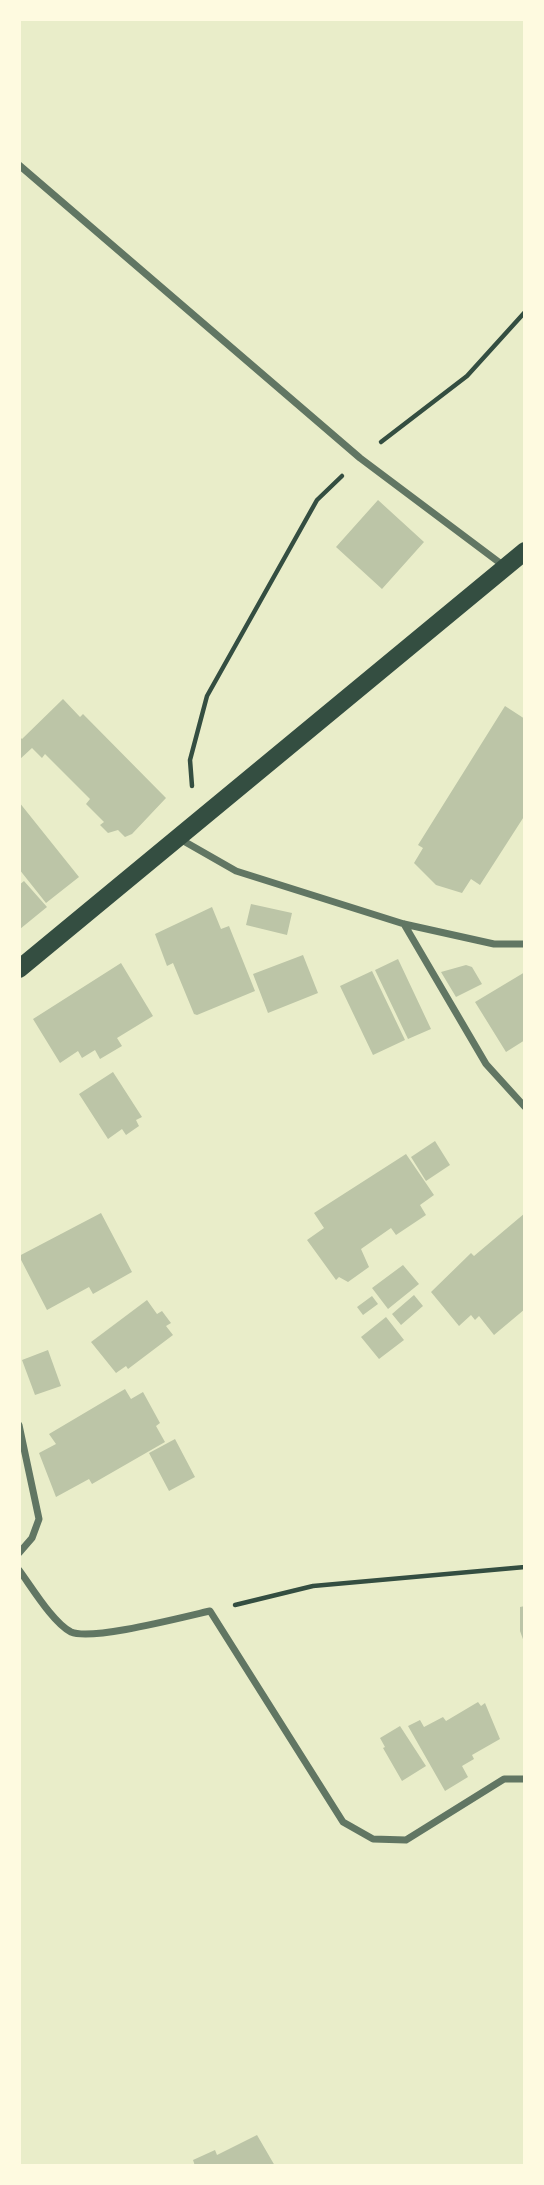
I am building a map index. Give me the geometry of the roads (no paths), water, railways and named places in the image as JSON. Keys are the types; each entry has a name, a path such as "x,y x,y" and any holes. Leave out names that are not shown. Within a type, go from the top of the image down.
{"main road":[{"path":"19,969 525,551"}],"street":[{"path":"19,165 360,458 506,567"},
{"path":"179,839 236,871 404,924 494,944 525,944"},
{"path":"404,924 486,1064 525,1107"},
{"path":"19,1425 39,1519 32,1538 19,1553"},
{"path":"19,1570 53,1615 71,1632 94,1634 210,1611 343,1822 373,1839 406,1840 504,1779 525,1779"}]}
